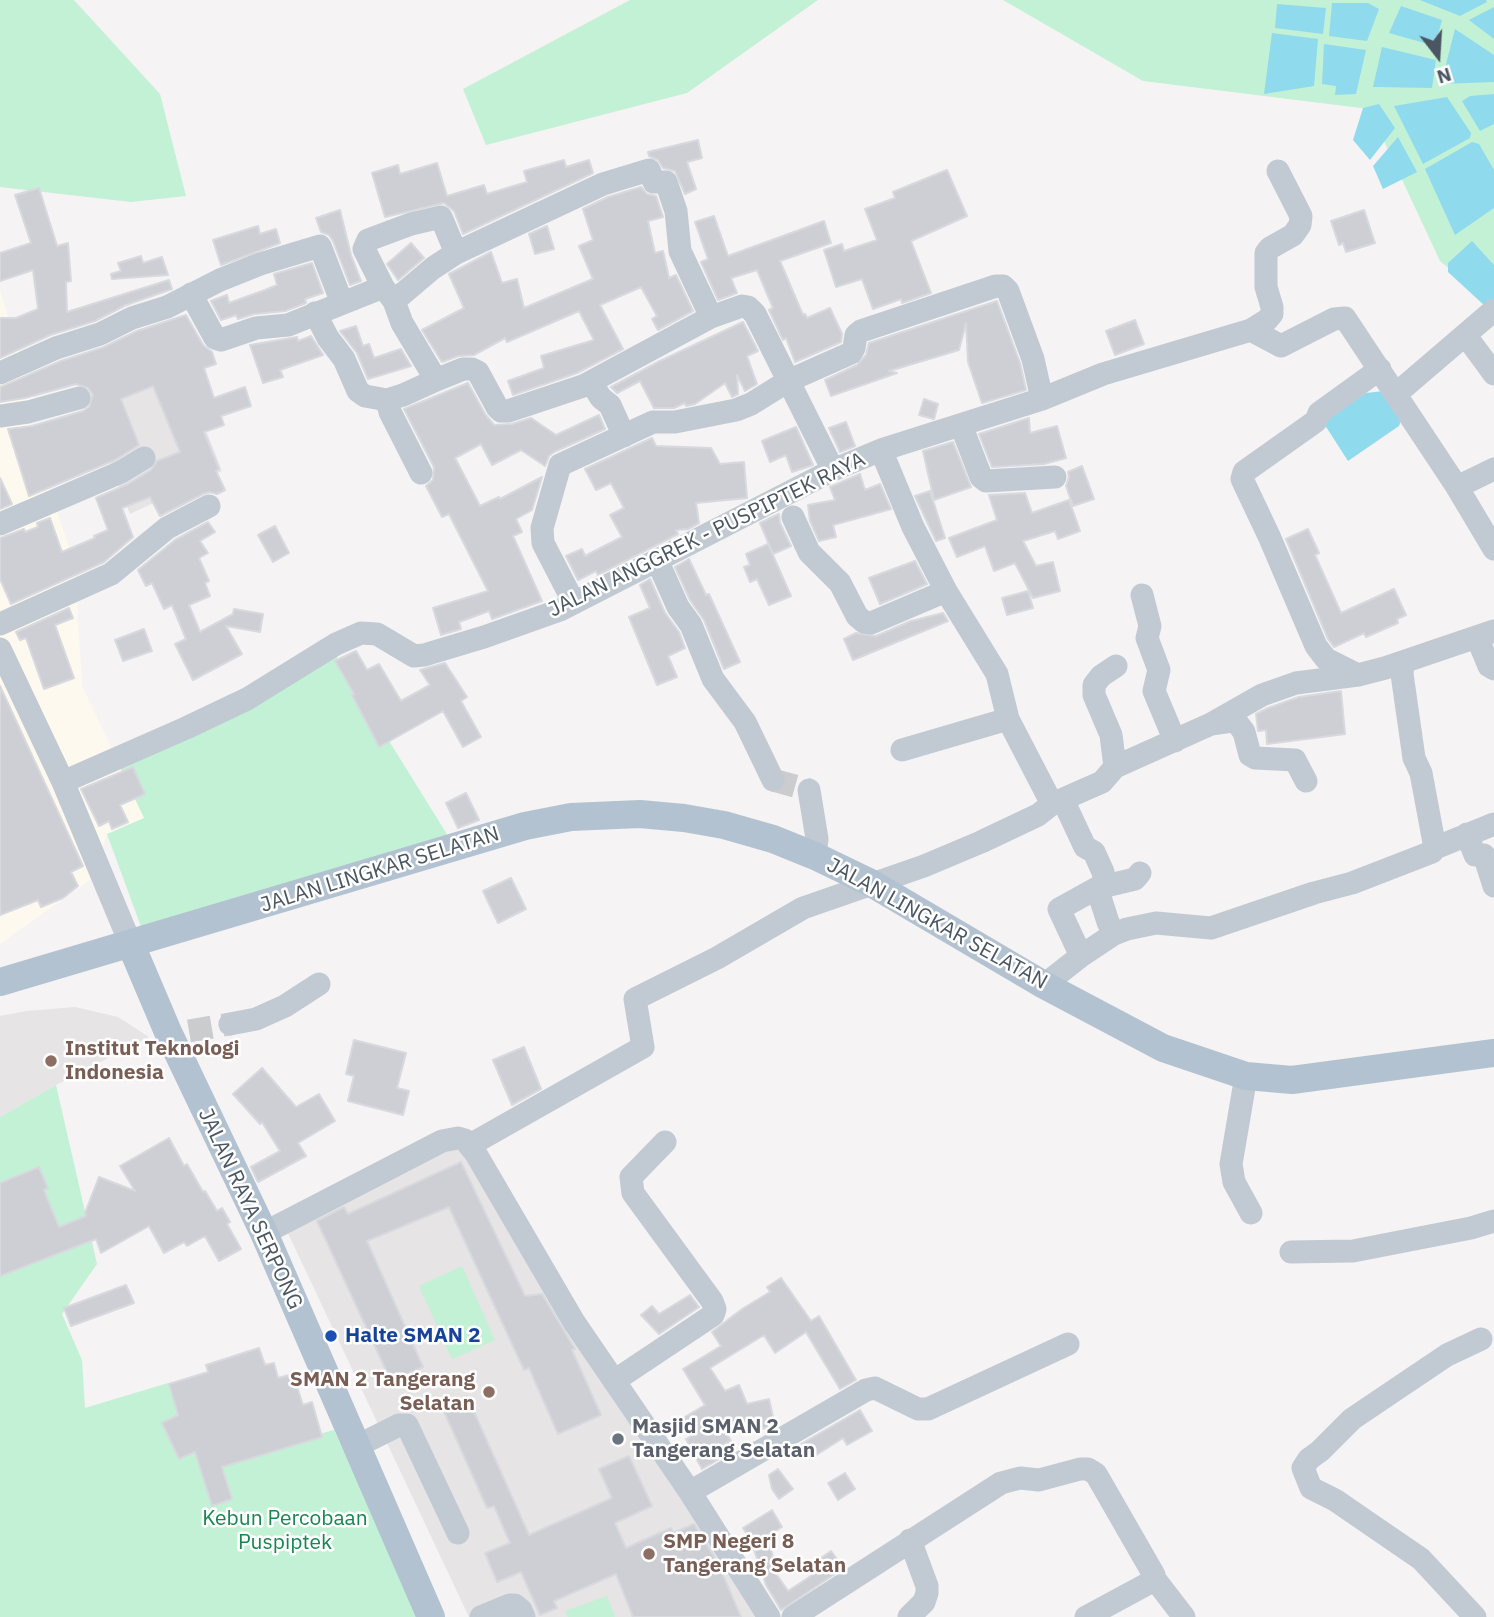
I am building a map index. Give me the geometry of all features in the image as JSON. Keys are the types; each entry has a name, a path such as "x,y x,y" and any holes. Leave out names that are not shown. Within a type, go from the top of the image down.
{"main road":[{"name":"JALAN LINGKAR SELATAN","path":"0,982 131,945 480,838 571,817 640,814 684,818 749,832 815,856 871,883 1044,985 1163,1048 1246,1076 1292,1080 1494,1053"},
{"name":"JALAN RAYA SERPONG","path":"131,945 178,1031 355,1447 431,1617"}],"street":[{"path":"191,293 215,338 221,341 256,328 288,325 342,303 389,294 456,253 603,184 649,170 654,182 666,182 676,212 680,251 711,317"},
{"path":"1278,171 1301,216 1300,225 1293,235 1266,253 1266,287 1272,314 1251,330 1281,346 1343,317 1457,487 1494,549"},
{"path":"436,380 402,323 364,248 368,240 411,224 441,217 456,253"},
{"path":"0,373 56,348 100,334 132,318 167,307 191,293 260,264 320,246 342,303"},
{"path":"574,603 544,543 542,528 560,465 653,422 675,422 736,410 751,404 788,382 851,353 855,348 856,335 861,331 996,286 1003,286 1008,290 1033,359 1042,399"},
{"path":"315,313 328,338 344,359 358,391 373,399 387,400 463,369 472,369 478,372 497,407 508,411 591,382 711,317 742,306 752,310 833,470"},
{"path":"1396,394 1494,310"},
{"name":"JALAN ANGGREK - PUSPIPTEK RAYA","path":"63,782 187,729 247,699 336,644 361,633 377,634 414,656 425,655 529,622 574,603 833,470 881,450 1042,399 1103,374 1251,330"},
{"path":"1466,336 1494,374"},
{"path":"1359,675 1326,659 1315,646 1269,536 1242,480 1244,472 1316,421 1319,413 1380,369"},
{"path":"591,382 601,398 610,405 624,436"},
{"path":"0,416 28,412 79,398"},
{"path":"387,400 390,412 421,473"},
{"path":"961,425 981,477 986,481 1055,477"},
{"path":"881,450 913,527 946,591 997,674 1008,719 1085,847 1094,852 1102,872 1101,886 1108,922 1114,934"},
{"path":"0,524 121,472 144,458"},
{"path":"1457,487 1494,469"},
{"path":"0,624 111,574 167,528 209,506"},
{"path":"793,517 809,552 840,583 857,616 864,622 871,623 946,591"},
{"path":"657,560 678,607 691,625 713,679 745,722 773,779"},
{"path":"1142,595 1150,626 1147,638 1159,670 1154,691 1175,741"},
{"path":"470,1145 643,1047 635,999 717,958 803,908 924,866 969,847 1102,782 1115,767 1211,724 1262,695 1296,683 1359,675 1403,663 1485,634 1489,666 1494,669"},
{"name":"JALAN RAYA SERPONG","path":"0,649 63,782 131,945"},
{"path":"1403,663 1402,674 1414,758 1422,773 1435,848"},
{"path":"1115,767 1111,735 1094,695 1094,684 1116,666"},
{"path":"902,750 1008,719"},
{"path":"1211,724 1238,724 1244,732 1250,755 1255,758 1295,760 1306,781"},
{"path":"809,790 817,839 815,856"},
{"path":"1044,985 1114,934 1156,923 1211,928 1352,883 1428,855 1435,848 1494,824"},
{"path":"1467,834 1475,855 1484,855 1494,886"},
{"path":"1081,956 1059,909 1101,886 1135,879 1140,873"},
{"path":"230,1024 256,1019 285,1006 319,984"},
{"path":"1246,1076 1231,1164 1234,1182 1251,1213"},
{"path":"264,1233 442,1141 458,1138 470,1145 574,1322 690,1492 769,1617"},
{"path":"614,1381 713,1315 715,1309 712,1301 633,1193 631,1177 665,1142"},
{"path":"1291,1252 1353,1251 1494,1222"},
{"path":"1475,1617 1421,1559 1335,1500 1311,1488 1303,1468 1309,1459 1352,1419 1447,1355 1481,1339"},
{"path":"690,1492 866,1390 874,1388 918,1409 928,1409 1068,1344"},
{"path":"355,1447 399,1425 407,1425 458,1533"},
{"path":"793,1617 910,1540 1011,1479 1039,1480 1088,1469 1096,1474 1153,1570 1154,1578 1184,1617"},
{"path":"909,1617 923,1602 927,1593 927,1586 910,1540"},
{"path":"1086,1617 1154,1578"},
{"path":"481,1617 510,1605 521,1610 524,1617"}],"shaded area":[{"path":"0,290 36,405 29,423 75,566 82,686 145,818 107,834 94,877 0,944"},
{"path":"74,372 185,376 222,471 130,514"},
{"name":"Institut Teknologi Indonesia","path":"75,1007 118,1017 149,1037 0,1117 0,1016"},
{"name":"SMAN 2 Tangerang Selatan","path":"444,1144 459,1149 595,1366 761,1617 469,1617 286,1229"}],"green space":[{"path":"0,0 74,0 160,94 186,196 131,202 0,187"},
{"path":"630,0 818,0 687,93 486,145 463,89"},
{"path":"1003,0 1494,0 1494,307 1440,261 1369,109 1143,81"},
{"path":"330,646 450,839 147,943 107,834 144,818 116,759"},
{"name":"Kebun Percobaan Puspiptek","path":"56,1085 97,1264 62,1314 82,1360 85,1408 168,1383 207,1464 334,1430 419,1617 0,1617 0,1117"},
{"path":"462,1266 495,1340 452,1359 419,1286"},
{"path":"607,1596 615,1617 568,1617 565,1611"}],"water":[{"path":"1420,0 1486,0 1487,2 1460,16"},
{"path":"1332,3 1368,3 1379,9 1367,41 1329,36"},
{"path":"1277,4 1326,8 1323,34 1275,28"},
{"path":"1401,6 1442,20 1435,46 1389,33"},
{"path":"1494,7 1494,39 1469,20"},
{"path":"1455,29 1494,55 1494,82 1441,84"},
{"path":"1272,33 1318,39 1314,86 1264,94"},
{"path":"1324,44 1366,50 1356,94 1335,95 1336,86 1322,84"},
{"path":"1382,47 1436,60 1432,88 1373,87"},
{"path":"1494,94 1494,124 1480,131 1462,101 1470,96"},
{"path":"1447,97 1471,133 1470,138 1423,164 1394,106"},
{"path":"1379,104 1395,128 1370,160 1353,140 1363,108"},
{"path":"1398,137 1417,172 1383,189 1373,166"},
{"path":"1472,142 1479,144 1494,170 1494,208 1455,235 1425,169"},
{"path":"1472,241 1494,265 1494,299 1485,306 1448,272 1448,263"},
{"path":"1384,391 1402,418 1399,426 1348,461 1323,422 1366,393"}],"building":[{"path":"698,140 702,158 687,162 696,189 685,194 675,171 663,168 648,152"},
{"path":"564,160 566,167 589,160 593,173 463,234 454,211 444,203 385,217 372,173 398,165 400,174 437,163 447,196 484,185 487,194 527,182 524,171"},
{"path":"947,170 967,216 911,241 931,293 902,303 901,299 873,309 862,279 836,287 824,250 842,244 844,251 877,240 865,209 895,198 893,192"},
{"path":"641,187 647,194 656,196 663,217 648,221 655,253 663,251 669,278 676,275 693,311 658,330 652,319 657,316 641,287 600,305 623,349 577,373 513,395 508,381 544,368 541,356 594,340 579,311 507,342 505,338 474,355 458,356 442,362 422,330 464,308 449,274 491,252 502,283 517,279 524,308 593,279 579,246 593,240 583,209 608,197"},
{"path":"39,188 57,246 68,243 71,281 66,282 67,312 169,280 172,289 126,305 95,321 50,335 0,358 0,318 16,318 38,309 33,270 0,281 0,253 31,243 15,195"},
{"path":"340,210 351,255 361,281 350,285 333,241 329,235 321,232 316,218"},
{"path":"1364,210 1375,243 1346,252 1343,243 1339,245 1331,221"},
{"path":"714,216 728,256 824,221 831,243 780,261 803,315 807,318 830,308 842,334 841,342 795,362 786,338 783,340 769,310 773,308 757,270 731,278 737,293 718,300 701,262 708,259 695,222"},
{"path":"258,226 260,234 276,229 280,243 221,265 213,240"},
{"path":"547,226 554,249 535,254 529,234"},
{"path":"411,243 424,258 398,280 387,264"},
{"path":"141,256 143,263 162,257 168,275 112,279 111,274 121,271 118,263"},
{"path":"312,263 323,293 305,299 306,303 285,311 254,314 238,319 236,315 221,320 211,301 227,295 229,303 265,290 277,285 274,274"},
{"path":"997,301 1020,363 1026,390 982,403 968,362 966,323 959,350 889,371 897,373 831,396 825,380 857,365 866,355 869,343"},
{"path":"186,315 203,345 212,352 216,364 204,368 214,398 245,387 251,406 221,416 224,425 204,432 225,490 217,494 203,494 160,516 150,497 122,508 133,537 104,562 11,604 0,579 0,538 38,527 37,523 50,518 62,552 95,538 94,536 108,530 96,498 128,484 151,470 157,461 180,452 153,386 121,399 139,445 115,460 29,496 8,429 32,426 83,411 89,407 93,395 88,388 76,384 0,402 0,387 61,361 104,347 137,331"},
{"path":"1135,320 1144,344 1115,355 1106,331"},
{"path":"743,322 758,351 747,356 757,384 745,391 737,375 738,394 732,397 725,383 695,404 654,408 640,381 617,393 611,387 660,361"},
{"path":"356,326 363,346 369,344 374,358 401,349 411,366 368,379 357,353 340,331"},
{"path":"311,336 323,355 280,370 283,377 263,383 250,345 297,337 298,341"},
{"path":"468,383 494,425 512,424 531,418 556,435 599,415 605,429 554,452 545,466 521,450 492,465 481,444 455,458 480,506 499,497 500,499 542,477 532,510 516,519 522,532 513,536 542,601 492,619 489,611 459,622 461,629 441,635 433,608 488,591 449,514 442,517 426,486 433,480 434,467 404,409"},
{"path":"924,399 938,404 934,419 919,415"},
{"path":"1029,418 1030,433 1057,426 1066,458 1044,464 992,467 979,434"},
{"path":"846,422 855,446 840,452 829,428"},
{"path":"796,427 813,465 792,472 786,455 770,462 762,441"},
{"path":"652,438 656,446 711,448 720,464 744,462 747,498 696,503 699,523 688,529 676,530 678,534 598,575 596,571 578,580 566,556 582,549 585,556 622,537 610,515 624,508 611,483 596,490 585,469"},
{"path":"953,442 971,487 934,500 923,451"},
{"path":"1082,466 1094,499 1073,506 1066,486 1068,472"},
{"path":"860,474 865,490 880,484 891,509 833,525 836,537 819,541 810,521 808,505 835,500 830,487"},
{"path":"0,478 12,504 0,509"},
{"path":"930,491 945,538 936,541 915,496"},
{"path":"1025,493 1032,513 1069,500 1080,531 1058,539 1055,531 1023,541 1036,566 1053,562 1060,591 1033,598 1015,563 994,571 985,546 957,557 949,538 997,520 989,495"},
{"path":"779,514 780,523 791,546 773,554 760,523"},
{"path":"208,522 215,532 200,541 208,553 199,558 209,581 205,583 210,596 189,605 200,632 233,614 234,609 263,614 260,632 226,626 242,654 193,680 175,644 186,639 172,605 164,609 152,583 146,586 138,570 175,540"},
{"path":"275,526 289,553 273,562 258,535"},
{"path":"1308,529 1319,553 1315,555 1341,613 1394,589 1406,615 1397,619 1398,623 1366,637 1364,633 1334,647 1328,639 1286,539"},
{"path":"768,544 791,596 769,605 757,579 750,582 744,567 750,565 746,554"},
{"path":"689,559 706,595 709,594 740,662 724,669 704,620 690,600 675,567"},
{"path":"915,561 927,584 880,604 869,578"},
{"path":"650,579 685,648 668,656 677,677 657,685 629,617 650,608 640,585"},
{"path":"1028,591 1033,608 1007,615 1002,598"},
{"path":"69,608 73,618 55,625 74,678 44,689 26,638 20,640 16,632"},
{"path":"943,613 948,621 853,660 844,639 856,633 876,636 911,621"},
{"path":"144,629 152,651 123,661 115,640"},
{"path":"356,651 367,670 379,664 401,701 430,685 420,670 445,663 467,697 461,701 481,737 463,747 443,711 379,747 335,661"},
{"path":"0,686 83,866 71,872 78,886 63,898 41,907 38,900 0,915"},
{"path":"1341,691 1345,734 1267,744 1266,730 1258,731 1256,714 1268,708 1299,697"},
{"path":"133,767 145,794 120,805 128,822 112,829 109,821 99,826 81,789"},
{"path":"466,793 479,820 458,828 446,803"},
{"path":"511,878 526,909 498,923 483,891"},
{"path":"354,1040 406,1053 397,1088 409,1091 403,1115 348,1101 354,1076 346,1074"},
{"path":"524,1047 541,1089 512,1105 493,1060"},
{"path":"262,1068 296,1107 319,1094 335,1121 298,1143 306,1156 258,1182 251,1167 280,1151 262,1122 260,1124 233,1094"},
{"path":"169,1138 184,1166 187,1164 217,1211 222,1208 230,1222 227,1224 241,1249 219,1261 205,1236 187,1246 184,1242 164,1253 149,1226 101,1253 96,1239 0,1276 0,1183 39,1167 48,1188 44,1190 59,1227 86,1216 99,1177 135,1191 120,1166"},
{"path":"461,1162 525,1296 542,1294 575,1349 572,1350 601,1415 558,1434 529,1368 524,1370 449,1207 367,1241 423,1367 391,1381 317,1221 344,1207 348,1214"},
{"path":"781,1278 811,1321 819,1316 856,1380 840,1389 806,1332 775,1353 764,1335 710,1368 725,1391 739,1385 747,1404 769,1399 775,1426 757,1430 754,1418 725,1430 731,1441 723,1445 728,1454 702,1469 686,1439 693,1435 683,1418 705,1405 683,1369 721,1346 712,1332 770,1292 767,1287"},
{"path":"126,1285 134,1303 71,1326 64,1308"},
{"path":"690,1295 699,1307 659,1334 641,1315 652,1306 659,1314"},
{"path":"259,1348 265,1365 274,1363 278,1378 293,1374 303,1405 312,1402 322,1437 222,1467 232,1499 212,1506 195,1452 179,1459 162,1423 178,1415 169,1384 208,1372 206,1365"},
{"path":"467,1396 529,1535 612,1498 599,1469 629,1456 652,1506 615,1523 626,1548 671,1528 673,1533 694,1524 717,1561 741,1617 633,1617 616,1574 554,1601 557,1608 540,1615 521,1572 497,1582 485,1553 510,1543 494,1506 487,1508 442,1407"},
{"path":"860,1410 872,1431 847,1445 843,1438 810,1459 801,1444"},
{"path":"778,1469 793,1489 779,1499 772,1489 769,1475"},
{"path":"845,1473 855,1489 838,1500 828,1483"},
{"path":"772,1510 782,1527 768,1536 777,1575 788,1591 820,1570 815,1562 831,1551 844,1568 781,1610 766,1585 751,1541 743,1528"}],"tunnel":[{"path":"773,780 809,790"},
{"path":"189,1031 230,1024"}],"place":[{"name":"Institut Teknologi Indonesia","path":"51,1061"},
{"name":"Halte SMAN 2","path":"331,1336"},
{"name":"SMAN 2 Tangerang Selatan","path":"489,1392"},
{"name":"Masjid SMAN 2 Tangerang Selatan","path":"618,1439"},
{"name":"SMP Negeri 8 Tangerang Selatan","path":"649,1554"}]}
